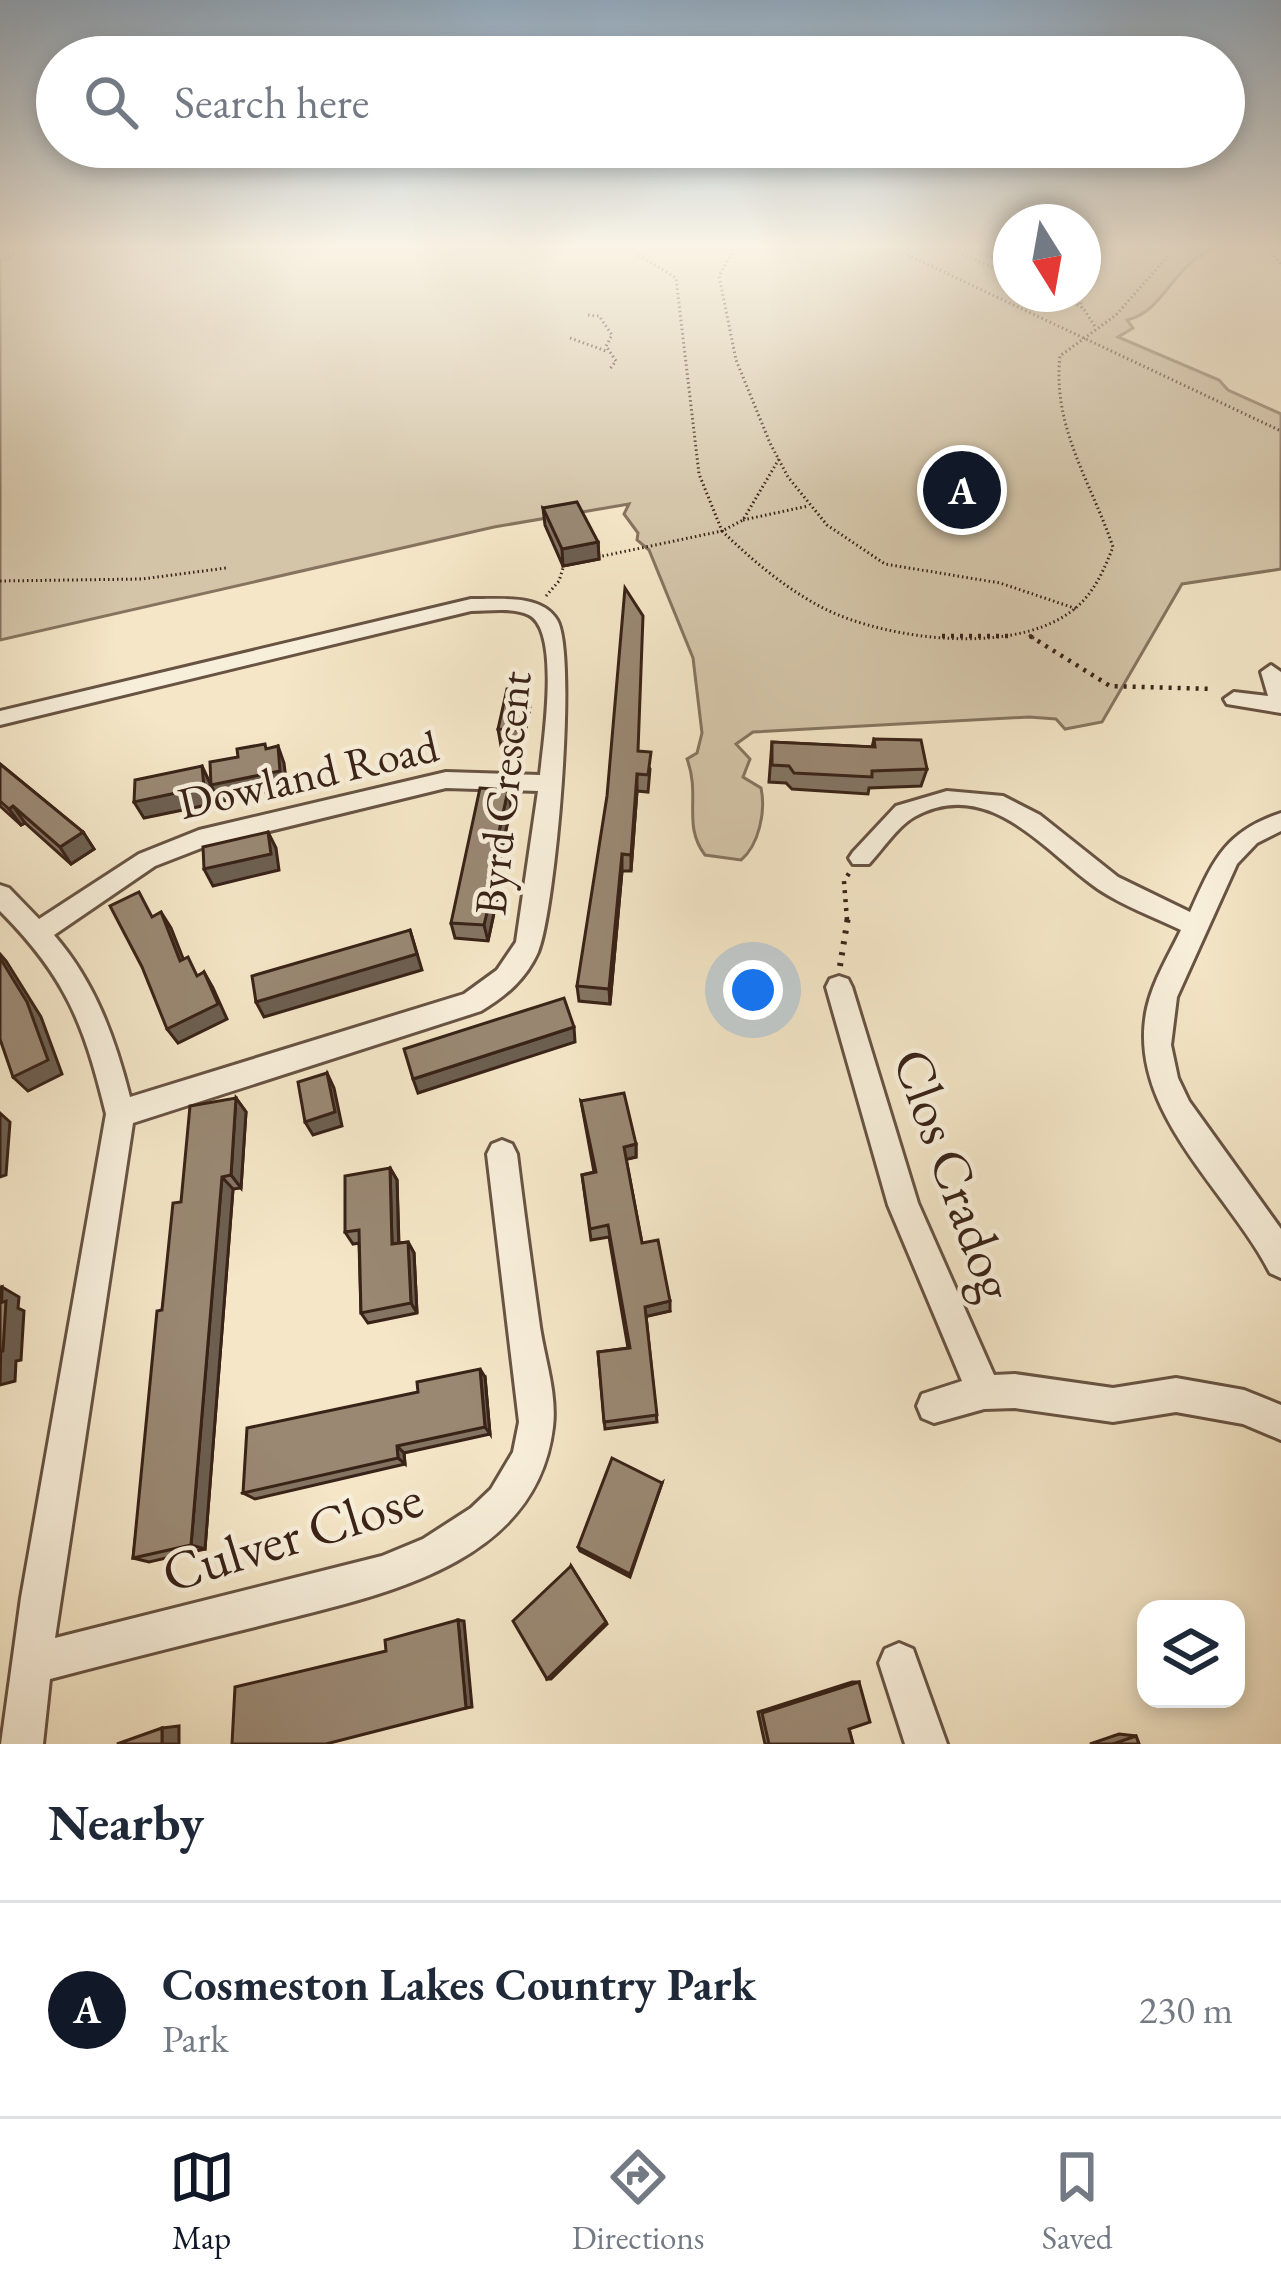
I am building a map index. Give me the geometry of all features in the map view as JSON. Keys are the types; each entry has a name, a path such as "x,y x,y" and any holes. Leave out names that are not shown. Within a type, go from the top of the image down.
{"street":[{"name":"Byrd Crescent","path":"0,718 471,605 534,609 550,622 558,651 549,783 530,941 523,960 492,992 447,1012 120,1114"},
{"path":"1234,699 1281,705 1270,672"},
{"name":"Dowland Road","path":"39,932 147,860 200,838 446,780 549,783"},
{"path":"861,858 904,812 947,799 994,802 1032,821 1109,884 1196,926"},
{"path":"1281,821 1251,834 1230,851 1161,1008 1160,1058 1177,1105 1258,1216 1281,1262"},
{"path":"0,895 67,964 104,1045 120,1114 22,1744"},
{"name":"Clos Cradog","path":"839,987 903,1205 984,1392"},
{"name":"Culver Close","path":"31,1664 382,1575 450,1547 495,1514 516,1488 536,1421 502,1154"},
{"path":"934,1406 984,1392 1015,1391 1113,1405 1192,1396 1244,1407 1281,1423"},
{"path":"899,1663 926,1744"}],"path":[{"path":"609,330 612,335 606,346 616,361 609,370"},
{"path":"682,330 699,474 722,531 761,569 852,620 965,640 1008,639 1028,633 1077,609 1101,580 1113,547 1067,440 1054,385 1060,356 1097,331"},
{"path":"730,330 736,360 779,459 808,506 846,540 885,565 1000,583 1077,609"},
{"path":"1069,330 1281,431"},
{"path":"570,338 611,354"},
{"path":"743,520 779,459"},
{"path":"587,559 722,531 743,520 808,506"},
{"path":"534,609 559,581 565,564"},
{"path":"0,581 142,579 226,568"},
{"path":"1028,633 1110,686 1222,690 1234,699"},
{"path":"839,987 848,916 844,880 861,858"}],"shaded area":[{"path":"0,330 1129,330 1118,337 1219,380 1228,390 1281,414 1281,569 1182,584 1102,722 1065,729 1056,719 1029,717 753,732 736,744 750,759 743,777 761,788 762,817 757,837 741,860 705,855 694,833 687,759 697,753 702,733 693,658 649,550 637,540 638,533 624,514 629,504 494,527 0,640"}],"building":[{"path":"577,502 598,542 562,549 543,508"},
{"path":"625,588 643,616 638,751 651,752 648,775 637,774 631,855 622,854 609,989 577,986 607,796"},
{"path":"507,689 528,690 520,730 498,729"},
{"path":"874,739 921,740 927,769 872,771 872,777 794,773 789,766 772,765 772,742 875,747"},
{"path":"265,744 266,749 278,746 280,771 211,785 210,762 238,757 237,749"},
{"path":"0,764 83,832 60,847 13,806 9,809 0,801"},
{"path":"202,766 204,787 134,802 135,780"},
{"path":"480,788 508,790 488,883 494,883 484,925 451,923"},
{"path":"268,832 271,854 204,869 203,847"},
{"path":"139,892 152,917 161,912 180,961 188,957 197,976 204,972 218,1004 167,1029 110,906"},
{"path":"410,930 417,954 256,1002 252,976"},
{"path":"0,958 27,1002 48,1060 13,1077 0,1039"},
{"path":"564,998 574,1027 413,1079 404,1049"},
{"path":"327,1073 335,1112 305,1122 298,1082"},
{"path":"624,1093 636,1144 624,1147 642,1243 658,1240 670,1301 645,1307 657,1415 604,1422 598,1352 630,1348 608,1225 590,1229 582,1175 596,1172 581,1101"},
{"path":"236,1098 231,1175 222,1177 191,1545 133,1558 157,1311 162,1310 173,1203 181,1202 190,1106"},
{"path":"390,1168 392,1244 408,1242 411,1303 361,1313 359,1230 345,1232 345,1176"},
{"path":"6,1301 0,1352 0,1303"},
{"path":"480,1369 485,1427 397,1446 398,1458 243,1493 247,1428 418,1392 417,1382"},
{"path":"612,1458 662,1483 630,1574 578,1547"},
{"path":"571,1566 606,1622 547,1679 513,1621"},
{"path":"458,1620 466,1708 326,1744 232,1744 235,1687 386,1651 385,1640"},
{"path":"859,1682 870,1722 849,1729 853,1744 769,1744 762,1713"},
{"path":"162,1728 162,1744 117,1744"},
{"path":"1136,1736 1139,1744 1113,1744"}],"place":[{"name":"Cosmeston Lakes Country Park","path":"962,490"}]}
